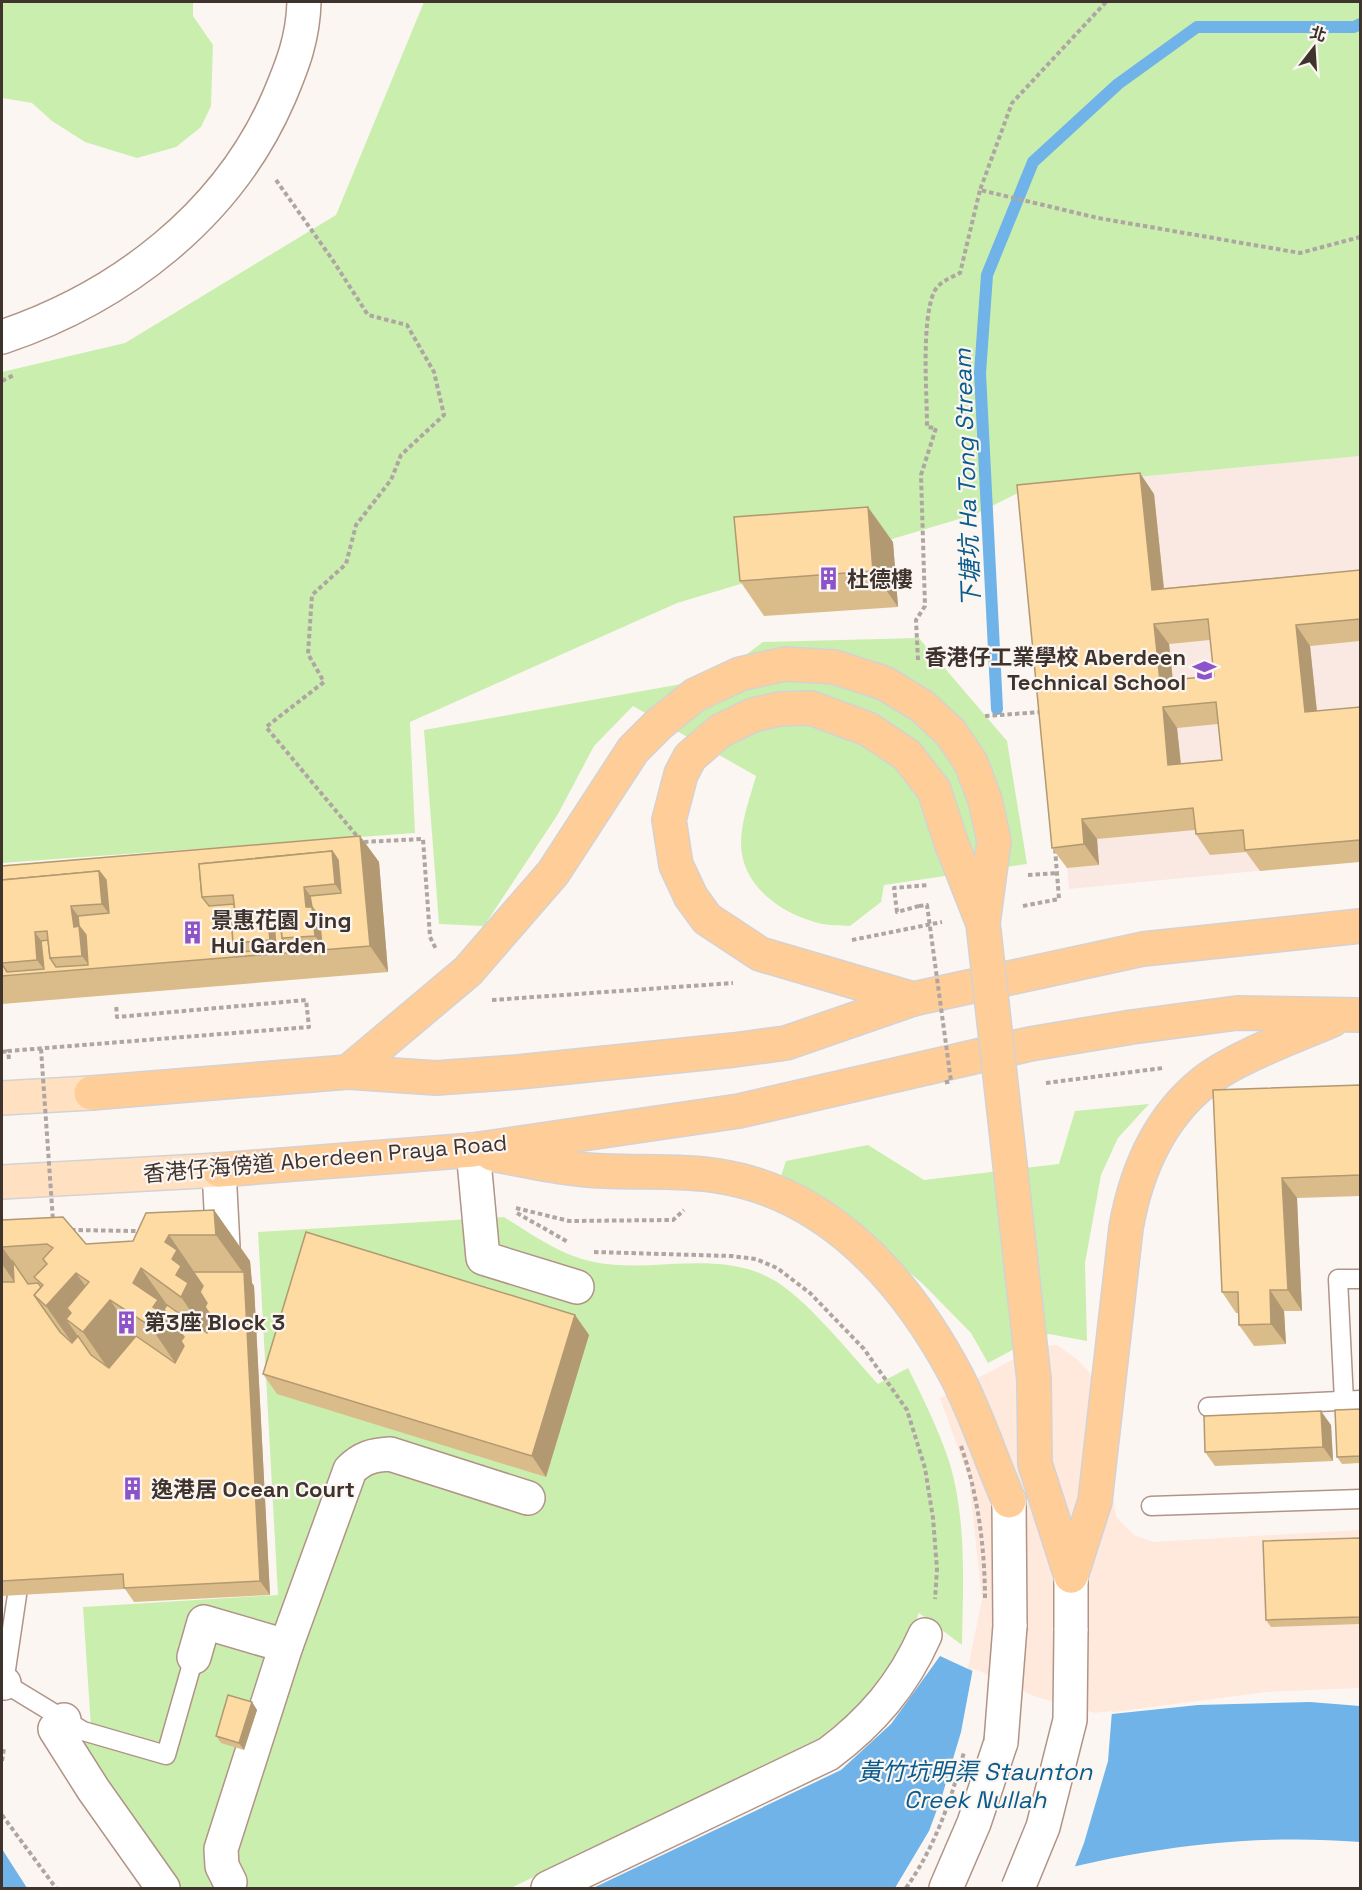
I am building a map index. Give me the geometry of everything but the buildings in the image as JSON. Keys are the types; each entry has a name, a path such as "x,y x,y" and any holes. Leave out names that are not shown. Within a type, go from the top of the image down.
{"highway":[{"path":"348,1072 468,971 553,873 633,750 659,724 695,695 740,674 785,664 834,667 884,683 922,706 951,733 971,763 985,800 994,841 983,923"},
{"path":"913,999 760,954 707,919 691,897 676,865 669,819 681,774 690,758 720,731 753,715 779,709 810,708 868,729 907,755 934,790 983,923 1034,1380 1035,1464 1071,1576"},
{"path":"92,1093 348,1072 436,1078 734,1050 786,1043 913,999 1143,949 1360,926"},
{"name":"香港仔海傍道 Aberdeen Praya Road","path":"219,1170 472,1150 739,1111 1030,1044 1109,1030 1237,1013 1350,1016"},
{"path":"1071,1576 1095,1501 1133,1190 1143,1162 1167,1121 1205,1081 1249,1057 1350,1016"},
{"path":"472,1150 602,1171 716,1176 748,1182 798,1203 827,1221 877,1263 914,1304 966,1395 1009,1501"},
{"path":"1009,1501 1035,1464"}],"main road":[{"path":"6,1083 92,1093"},
{"name":"香港仔海傍道 Aberdeen Praya Road","path":"2,1182 219,1170"}],"street":[{"path":"2,337 61,314 122,280 172,242 199,217 242,164 275,107 303,32 304,2"},
{"path":"472,1150 483,1258 577,1287"},
{"path":"146,1251 223,1247 219,1170"},
{"path":"230,1882 222,1866 221,1849 286,1646 350,1470 360,1460 375,1455 390,1454 528,1498"},
{"path":"946,1888 975,1823 1001,1742 1010,1626 1009,1501"},
{"path":"1018,1888 1043,1827 1070,1720 1071,1576"},
{"path":"194,1657 204,1622 286,1646"},
{"path":"548,1888 828,1754 859,1732 891,1696 916,1655 925,1635"},
{"path":"60,1725 93,1789 163,1888"}],"lane":[{"path":"1208,1407 1352,1401 1338,1279 1360,1279"},
{"path":"1151,1506 1360,1499"},
{"path":"17,1595 3,1682 60,1725 166,1755 194,1657"}],"path":[{"path":"919,672 916,620 925,606 921,474 936,428 927,427 929,313 935,291 944,281 960,273 980,190 1012,103 1106,2"},
{"path":"274,177 368,315 407,325 434,372 444,415 401,455 391,480 356,525 346,564 312,595 308,654 324,681 266,727 362,842 423,839 430,937 439,954"},
{"path":"980,190 1071,211 1300,253 1360,237"},
{"path":"976,717 1042,711 1043,723"},
{"path":"1014,908 1059,899 1054,838"},
{"path":"1020,876 1057,873"},
{"path":"929,885 894,888 897,912 927,905 951,1081 943,1083"},
{"path":"845,941 947,921"},
{"path":"491,1000 738,983"},
{"path":"2,1052 309,1027 306,1000 117,1017 116,1004"},
{"path":"41,1048 54,1229"},
{"path":"6,1083 8,1051"},
{"path":"1042,1083 1178,1066 1195,1071 1205,1081"},
{"path":"576,1246 511,1208 569,1221 672,1220 692,1204"},
{"path":"65,1230 136,1231 146,1251"},
{"path":"587,1250 598,1253 731,1256 756,1259 777,1268 810,1293 864,1349 907,1410 925,1468 937,1569 934,1602 925,1635"},
{"path":"960,1446 971,1473 977,1508 985,1610"},
{"path":"2,1761 4,1748"},
{"path":"906,1888 916,1873 946,1811 965,1749"},
{"path":"2,1815 56,1888"}],"shaded area":[{"name":"香港仔工業學校 Aberdeen Technical School","path":"1360,456 1360,861 1069,889 1030,487"},
{"path":"1057,1345 1078,1360 1097,1381 1116,1517 1134,1535 1153,1542 1360,1530 1360,1688 1266,1692 1099,1714 966,1678 982,1599 969,1479 940,1398 1037,1347"}],"green space":[{"path":"2,2 193,2 193,16 213,45 211,106 201,127 176,147 137,158 85,142 52,121 32,103 2,98"},
{"path":"424,2 1360,2 1360,456 1030,487 976,514 677,603 410,722 415,833 2,863 2,372 125,343 336,215"},
{"path":"919,638 1007,741 1027,864 884,885 881,902 850,926 822,924 804,918 777,905 766,895 756,885 743,858 742,826 756,776 633,706 594,746 558,814 484,926 439,924 424,730 715,678 763,642"},
{"path":"1149,1104 1118,1138 1101,1175 1085,1263 1087,1341 1049,1334 1029,1341 988,1363 971,1333 922,1283 819,1199 779,1182 786,1161 868,1145 924,1180 1059,1164 1075,1111"},
{"path":"504,1217 570,1255 594,1262 616,1265 705,1263 749,1269 784,1286 798,1298 827,1326 878,1384 908,1368 940,1437 955,1483 963,1552 962,1645 919,1613 908,1642 866,1700 818,1739 511,1888 180,1888 79,1739 91,1727 83,1607 278,1595 258,1232"}],"water":[{"name":"黃竹坑明渠 Staunton Creek Nullah","path":"940,1656 1074,1718 1198,1705 1310,1702 1360,1706 1360,1842 1268,1840 1176,1848 1084,1864 995,1888 593,1888 841,1770 891,1724"},
{"path":"2,1849 27,1888 2,1888"}],"pier":[{"path":"973,1668 1074,1715 1112,1711 1108,1761 1084,1843 1074,1869 1005,1888 895,1888 929,1831 942,1796 961,1732"}],"waterway":[{"name":"下塘坑 Ha Tong Stream","path":"997,709 980,373 987,275 1033,162 1118,84 1197,27 1354,27 1360,24"}],"place":[{"name":"杜德樓","path":"829,579"},
{"name":"香港仔工業學校 Aberdeen Technical School","path":"1204,670"},
{"name":"景惠花園 Jing Hui Garden","path":"193,933"},
{"name":"第3座 Block 3","path":"126,1322"},
{"name":"逸港居 Ocean Court","path":"133,1489"}]}
